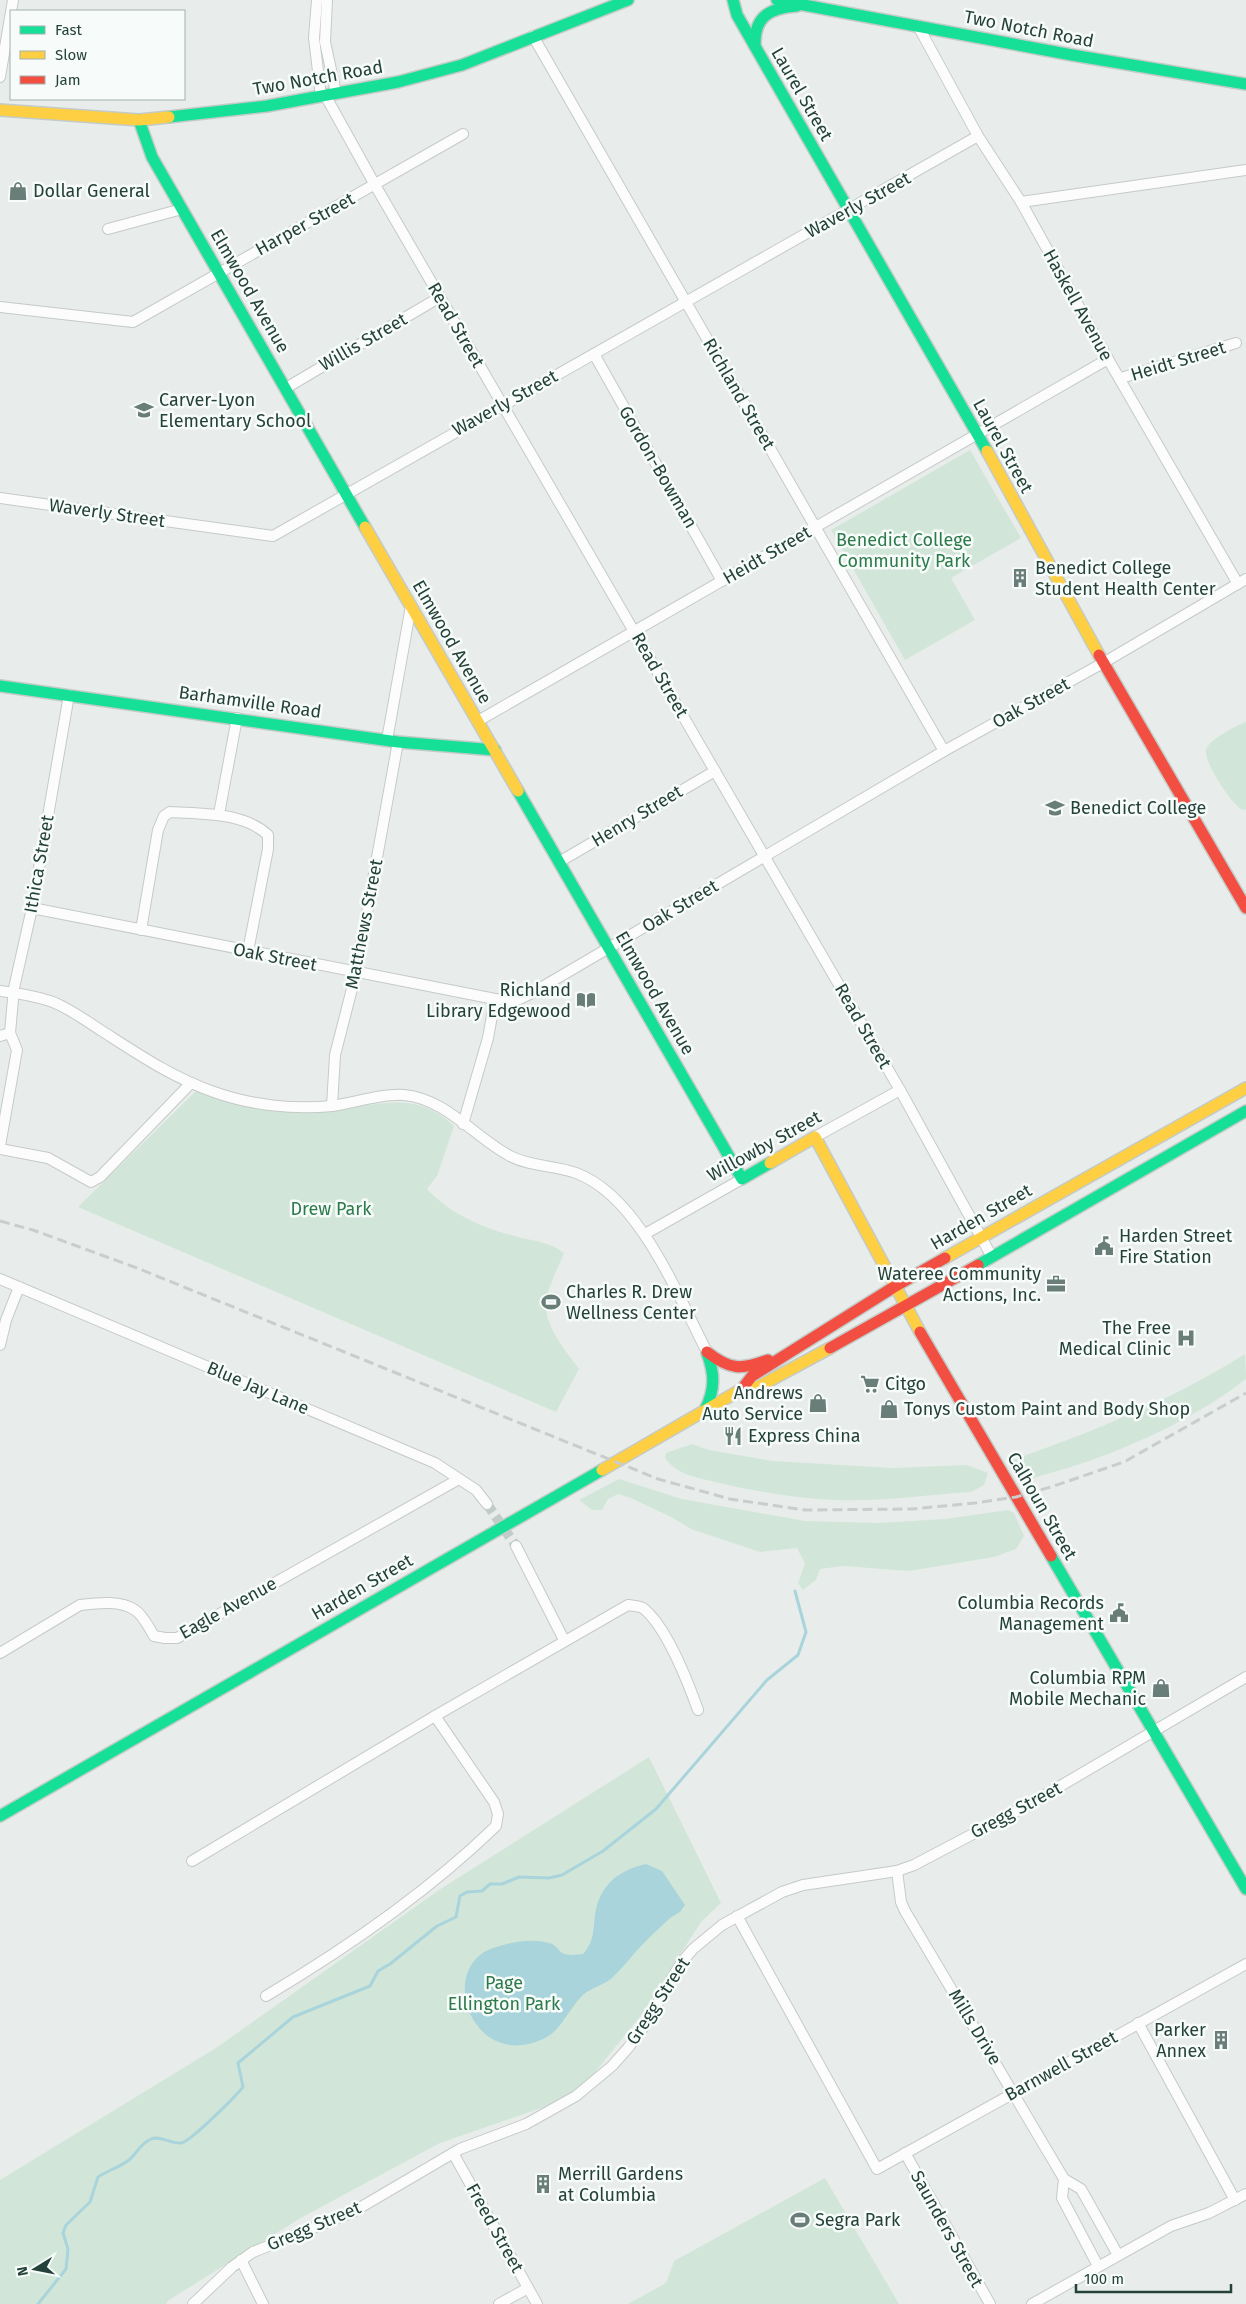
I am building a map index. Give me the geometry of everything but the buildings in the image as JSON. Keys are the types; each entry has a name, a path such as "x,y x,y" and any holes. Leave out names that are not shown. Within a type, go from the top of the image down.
{"street":[{"name":"Read Street","path":"317,0 314,38 328,94 375,185 900,1090 992,1257"},
{"path":"327,0 325,42 328,94"},
{"name":"Two Notch Road","path":"0,110 139,120 250,108 398,82 462,65 628,0"},
{"name":"Laurel Street","path":"733,0 736,15 978,434 1103,663 1246,908"},
{"name":"Two Notch Road","path":"777,0 1072,55 1246,84"},
{"path":"755,47 755,32 765,15 780,8 805,5"},
{"path":"0,77 10,18"},
{"name":"Haskell Avenue","path":"918,26 978,136 1021,202 1108,359 1242,581"},
{"name":"Richland Street","path":"534,36 944,751"},
{"name":"Elmwood Avenue","path":"139,120 152,157 742,1179"},
{"name":"Harper Street","path":"0,307 133,322 464,134"},
{"name":"Waverly Street","path":"0,498 273,536 502,404 594,354 685,300 848,211 978,136"},
{"path":"1021,202 1246,170"},
{"path":"108,229 182,209"},
{"name":"Willis Street","path":"286,388 440,297"},
{"name":"Heidt Street","path":"1121,378 1236,343"},
{"name":"Gordon-Bowman","path":"594,354 722,580"},
{"name":"Heidt Street","path":"478,721 1108,359"},
{"name":"Oak Street","path":"32,908 356,973 515,1001 532,993 944,751 1103,663 1242,581"},
{"name":"Matthews Street","path":"332,1106 335,1055 356,973 393,741 411,606"},
{"name":"Barhamville Road","path":"0,686 393,741 495,750"},
{"name":"Ithica Street","path":"0,1148 17,1050 5,1034 32,908 69,695"},
{"path":"219,814 237,718"},
{"name":"Henry Street","path":"559,862 715,770"},
{"path":"140,930 158,830 164,816 170,812 219,814 258,826 268,835 268,849 248,951"},
{"path":"0,991 14,992 51,1001 171,1074 216,1093 255,1103 297,1107 332,1106 404,1095 445,1108 463,1124 510,1156 536,1166 576,1172 597,1185 620,1204 645,1234 707,1352 715,1374 715,1386 711,1400 704,1411"},
{"path":"463,1124 488,1038 495,999"},
{"path":"0,1148 48,1158 91,1182 100,1177 191,1083"},
{"name":"Harden Street","path":"0,1816 742,1389 752,1376 894,1287 1246,1088"},
{"name":"Willowby Street","path":"645,1234 900,1090"},
{"name":"Harden Street","path":"742,1389 758,1387 906,1307 1246,1111"},
{"name":"Calhoun Street","path":"815,1137 865,1227 894,1287 1246,1888"},
{"name":"Blue Jay Lane","path":"0,1279 435,1463 476,1490 487,1504"},
{"path":"0,1345 6,1320 20,1287"},
{"path":"707,1352 725,1366 739,1369 794,1350"},
{"name":"Eagle Avenue","path":"0,1653 80,1605 96,1603 117,1603 136,1610 154,1636 177,1638 459,1479"},
{"path":"516,1546 564,1640"},
{"path":"192,1861 564,1640 628,1605 641,1607 658,1622 690,1688 698,1710"},
{"name":"Gregg Street","path":"193,2304 241,2260 253,2252 351,2213 453,2153 526,2124 555,2110 588,2086 628,2048 645,2025 681,1963 693,1949 722,1925 737,1916 782,1892 803,1885 897,1870 914,1865 1028,1805 1246,1677"},
{"path":"266,1996 315,1967 389,1914 436,1879 496,1826 498,1814 494,1802 435,1716"},
{"name":"Mills Drive","path":"897,1870 901,1902 905,1911 1064,2179 1081,2189 1118,2255"},
{"name":"Barnwell Street","path":"737,1916 877,2169 1246,1964"},
{"path":"1138,2024 1235,2200"},
{"name":"Freed Street","path":"453,2153 537,2304"},
{"name":"Saunders Street","path":"905,2153 990,2304"},
{"name":"Mills Drive","path":"1064,2179 1062,2198 1098,2266"},
{"path":"1032,2304 1171,2226 1209,2213 1246,2194"},
{"path":"241,2260 263,2304"},
{"path":"499,2304 528,2288"}],"green space":[{"name":"Benedict College Community Park","path":"970,450 1021,538 951,578 975,620 905,660 831,530"},
{"path":"1246,722 1246,809 1243,810 1238,807 1220,783 1209,764 1206,750 1217,738"},
{"name":"Drew Park","path":"196,1091 253,1107 297,1112 332,1111 387,1103 404,1103 421,1106 438,1113 454,1126 437,1176 427,1189 446,1206 481,1225 506,1234 548,1244 564,1253 548,1292 547,1313 557,1338 579,1369 556,1412 78,1207"},
{"path":"1245,1354 1246,1379 1189,1417 1126,1447 1083,1463 1021,1482 1007,1462 1129,1415 1188,1387"},
{"path":"692,1444 709,1450 772,1461 893,1468 967,1465 988,1473 984,1485 971,1492 867,1500 803,1498 773,1494 694,1477 681,1472 665,1458 666,1453"},
{"path":"619,1479 682,1499 805,1521 878,1523 945,1519 1008,1510 1014,1513 1024,1536 1016,1549 994,1557 909,1571 843,1566 820,1569 816,1580 803,1590 798,1583 805,1564 797,1548 760,1552 691,1529 673,1518 631,1498 618,1494 608,1499 602,1510 592,1510 579,1500"},
{"name":"Page Ellington Park","path":"649,1757 721,1903 701,1922 642,2014 576,2096 440,2143 299,2219 169,2300 166,2304 0,2304 0,2180 216,2048 442,1888"},
{"name":"Segra Park","path":"825,2178 899,2304 628,2304 666,2283 674,2261"}],"water":[{"path":"646,1864 662,1871 685,1905 680,1912 670,1918 649,1937 612,1978 583,1995 549,2036 518,2045 497,2042 481,2030 470,2013 465,1994 467,1975 476,1959 493,1948 514,1942 528,1941 554,1945 566,1954 583,1954 591,1941 597,1905 606,1888 611,1881 627,1870"}],"waterway":[{"path":"38,2304 66,2269 68,2249 63,2233 66,2225 90,2202 98,2177 129,2160 141,2146 151,2139 158,2138 181,2143 186,2141 222,2109 243,2087 238,2063 293,2017 370,1986 378,1971 390,1964 437,1926 456,1917 460,1896 467,1892 482,1891 490,1884 502,1884 519,1877 549,1878 562,1875 603,1851 656,1809 767,1680 798,1655 806,1632 795,1591"}],"tunnel":[{"path":"487,1504 516,1546"}],"railway":[{"path":"0,1221 33,1230 137,1268 658,1479 730,1499 805,1510 912,1509 1016,1497 1124,1462 1246,1393"}],"traffic: fast":[{"path":"169,117 267,106 398,82 462,65 628,0"},
{"path":"733,0 737,15 987,451"},
{"path":"777,0 1072,55 1246,84"},
{"path":"755,46 757,27 766,16 779,9 797,6"},
{"path":"139,120 152,157 365,527"},
{"path":"0,686 398,742 495,750"},
{"path":"518,791 742,1179 770,1163"},
{"path":"978,1265 1246,1111"},
{"path":"705,1410 711,1396 713,1382 707,1353"},
{"path":"0,1816 602,1470"},
{"path":"1051,1556 1246,1889"}],"traffic: slow":[{"path":"0,110 139,120 169,117"},
{"path":"987,451 1099,655"},
{"path":"365,527 518,791"},
{"path":"945,1258 1246,1088"},
{"path":"770,1163 815,1137 920,1332"},
{"path":"602,1470 742,1389 758,1387 830,1348"}],"traffic: jam":[{"path":"1099,655 1246,908"},
{"path":"742,1389 752,1376 894,1287 945,1258"},
{"path":"830,1348 978,1265"},
{"path":"920,1332 1051,1556"},
{"path":"707,1352 729,1365 743,1367 768,1360"}],"place":[{"name":"Dollar General","path":"18,191"},
{"name":"Carver-Lyon Elementary School","path":"144,410"},
{"name":"Benedict College Student Health Center","path":"1020,578"},
{"name":"Benedict College","path":"1055,808"},
{"name":"Richland Library Edgewood","path":"586,1000"},
{"name":"Harden Street Fire Station","path":"1104,1246"},
{"name":"Wateree Community Actions, Inc.","path":"1056,1284"},
{"name":"Charles R. Drew Wellness Center","path":"551,1302"},
{"name":"The Free Medical Clinic","path":"1186,1338"},
{"name":"Citgo","path":"870,1384"},
{"name":"Andrews Auto Service","path":"818,1403"},
{"name":"Tonys Custom Paint and Body Shop","path":"889,1409"},
{"name":"Express China","path":"733,1436"},
{"name":"Columbia Records Management","path":"1119,1613"},
{"name":"Columbia RPM Mobile Mechanic","path":"1161,1688"},
{"name":"Parker Annex","path":"1221,2040"},
{"name":"Merrill Gardens at Columbia","path":"543,2184"},
{"name":"Segra Park","path":"800,2220"}]}
